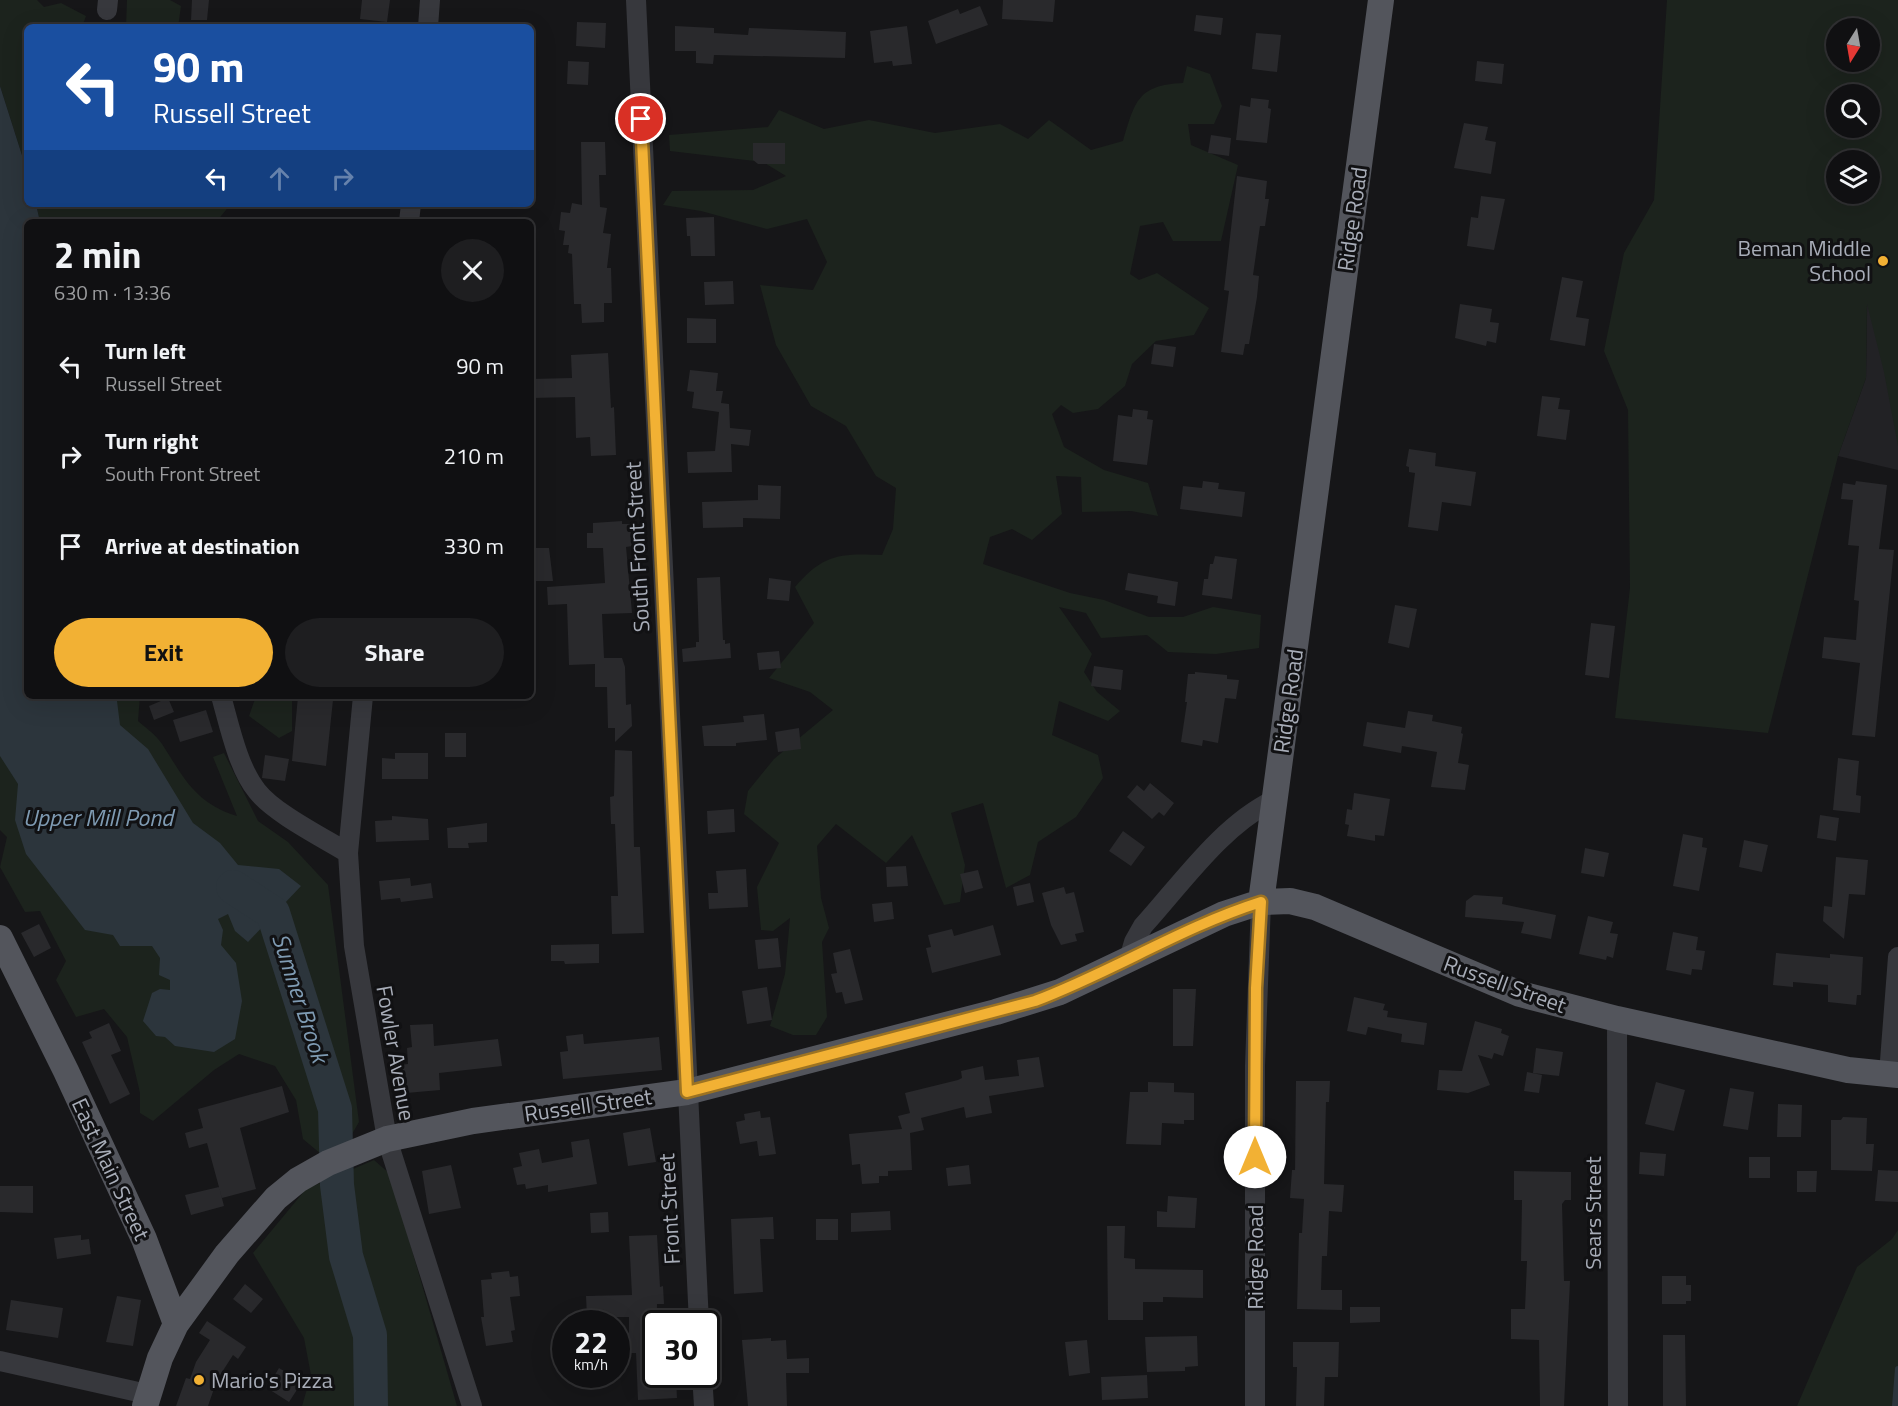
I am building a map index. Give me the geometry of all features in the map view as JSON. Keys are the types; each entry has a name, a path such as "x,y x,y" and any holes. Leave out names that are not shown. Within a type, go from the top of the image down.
{"main road":[{"name":"Ridge Road","path":"1261,902 1381,0"},
{"name":"Russell Street","path":"176,1324 255,1219 298,1180 328,1163 387,1139 474,1121 687,1092 1035,1001 1130,959 1195,926 1261,902 1290,901 1315,907 1488,983 1554,1005 1848,1070 1893,1074"},
{"name":"East Main Street","path":"0,938 144,1239 176,1324"},
{"path":"146,1400 176,1324"}],"street":[{"path":"428,24 430,0"},
{"name":"South Front Street","path":"636,0 687,1092"},
{"path":"222,699 235,746 256,791 289,817 348,853"},
{"name":"Fowler Avenue","path":"363,699 348,853 354,946 387,1139 472,1406"},
{"path":"1130,959 1134,942 1143,926 1232,828 1252,810 1274,800"},
{"name":"Ridge Road","path":"1255,1406 1255,1066 1261,902"},
{"path":"1893,1074 1898,957"},
{"name":"Sears Street","path":"1617,1019 1618,1406"},
{"name":"Front Street","path":"687,1092 698,1310"},
{"path":"0,1361 146,1400"},
{"path":"703,1388 704,1406"}],"shaded area":[{"path":"0,0 37,0 44,7 61,3 86,16 83,24 24,24 24,162 0,86"},
{"path":"127,0 170,0 181,6 178,24 126,24"},
{"path":"1667,0 1898,0 1898,446 1884,372 1867,304 1866,378 1838,456 1768,733 1615,718 1630,588 1628,410 1604,351 1624,253 1654,200"},
{"name":"Beman Middle School","path":"1898,0 1898,470 1838,456 1866,378 1869,204 1880,204 1880,150 1876,150 1877,138 1880,138 1880,120"},
{"path":"1187,66 1210,74 1222,106 1214,124 1188,124 1191,145 1238,165 1221,241 1173,241 1163,222 1140,226 1130,274 1139,280 1157,273 1209,308 1194,335 1156,341 1132,364 1125,386 1098,409 1073,413 1061,405 1052,414 1064,447 1104,470 1148,483 1158,516 1131,511 1082,512 1081,477 1056,476 1062,514 1032,540 1012,529 990,537 983,564 1070,593 1104,600 1149,617 1183,617 1213,607 1261,615 1259,648 1216,654 1168,652 1147,635 1101,638 1086,613 1059,607 1092,654 1084,672 1097,692 1120,711 1108,721 1059,701 1052,735 1098,755 1103,778 1076,817 1038,842 1030,875 1006,888 983,803 951,813 965,865 960,902 944,905 912,835 886,863 836,824 817,846 821,898 829,928 822,942 827,1017 816,1035 793,1035 770,1026 785,974 790,918 773,931 761,930 757,887 779,843 744,814 748,791 774,759 833,710 810,692 769,678 814,623 795,587 814,568 833,558 882,555 893,529 896,488 876,476 846,426 811,406 776,345 760,285 813,290 827,262 807,219 767,229 701,211 663,205 672,191 753,190 786,176 763,162 670,151 669,135 768,127 779,110 824,129 869,120 935,133 1000,124 1028,139 1049,120 1091,150 1123,141 1140,98 1156,87 1183,83"},
{"path":"37,207 228,207 218,219 39,219"},
{"path":"0,485 24,673 24,699 140,699 138,721 160,741 192,788 211,804 237,816 213,757 224,753 258,821 288,842 328,885 359,1122 352,1134 321,1154 303,1139 296,1100 275,1066 239,1054 214,1070 153,1121 140,1113 140,1093 127,1037 104,1009 76,1017 56,980 66,961 40,911 25,912 0,867 7,837 0,830"},
{"path":"255,699 292,699 292,731 279,738 249,716"},
{"path":"374,1160 390,1174 457,1406 302,1406 311,1375 304,1338 253,1253 306,1189"},
{"path":"1898,1230 1898,1406 1797,1406 1857,1267 1892,1239"}],"water":[{"name":"Upper Mill Pond","path":"0,86 24,162 24,207 37,207 39,219 24,219 24,699 116,699 120,725 148,749 193,823 220,843 238,865 279,869 301,886 248,942 235,931 228,914 218,919 223,930 221,945 236,963 242,1001 235,1039 214,1052 175,1046 165,1037 156,1036 143,1021 152,993 160,989 170,990 170,980 159,975 160,958 152,946 120,946 113,935 85,930 26,854 15,820 18,784 0,756"}],"building":[{"path":"192,0 209,0 207,20 191,20"},
{"path":"362,0 390,0 387,22 360,19"},
{"path":"1003,0 1055,0 1053,22 1002,19"},
{"path":"980,6 988,25 936,44 928,21 958,9 960,14"},
{"path":"1196,15 1223,18 1221,35 1194,31"},
{"path":"577,22 606,23 605,48 576,46"},
{"path":"675,26 714,28 714,33 748,35 749,28 846,32 845,58 714,55 713,64 696,63 696,51 675,51"},
{"path":"907,26 912,64 893,66 892,61 874,63 870,31"},
{"path":"1256,33 1281,35 1277,72 1252,69"},
{"path":"568,61 589,62 588,85 567,84"},
{"path":"1477,61 1504,64 1502,84 1475,81"},
{"path":"1251,98 1269,100 1268,108 1271,109 1267,143 1236,140 1240,105 1250,107"},
{"path":"1464,123 1488,127 1485,140 1496,142 1491,174 1454,168"},
{"path":"1211,135 1231,138 1229,156 1208,153"},
{"path":"581,142 605,142 606,175 599,175 600,207 607,208 603,233 611,234 607,268 611,268 612,303 604,303 604,322 582,323 581,304 574,304 572,254 568,253 569,245 563,245 565,231 559,230 561,212 570,213 572,203 582,205"},
{"path":"753,143 785,143 785,164 758,164 753,160"},
{"path":"1237,176 1267,181 1265,199 1269,199 1265,226 1260,226 1253,275 1259,276 1257,297 1249,344 1245,344 1243,355 1221,352 1229,291 1224,290"},
{"path":"1481,196 1505,199 1494,250 1467,246 1471,217 1478,218"},
{"path":"714,217 715,256 691,256 686,218"},
{"path":"1562,277 1583,281 1576,317 1589,319 1585,346 1550,340"},
{"path":"733,281 734,304 705,305 704,282"},
{"path":"1460,304 1492,309 1490,322 1499,323 1496,343 1487,341 1486,346 1455,338"},
{"path":"687,318 716,319 716,343 687,343"},
{"path":"1154,344 1176,347 1173,367 1151,364"},
{"path":"608,353 616,455 591,456 590,437 576,438 575,397 534,398 534,379 572,378 571,355"},
{"path":"690,370 718,373 716,391 723,391 721,403 729,404 730,428 751,430 749,446 731,444 732,472 688,473 687,452 715,451 719,412 692,408 694,392 687,391"},
{"path":"1542,396 1560,398 1558,409 1570,410 1566,440 1537,436"},
{"path":"1133,409 1148,411 1147,419 1153,420 1147,465 1113,461 1118,415 1132,417"},
{"path":"1409,449 1436,453 1435,466 1476,472 1471,506 1442,502 1438,531 1408,527 1415,473 1409,472 1409,467 1406,466"},
{"path":"1203,481 1219,483 1218,489 1245,492 1242,517 1180,509 1183,486 1202,488"},
{"path":"1856,481 1887,485 1879,549 1894,550 1875,737 1852,735 1860,663 1822,658 1824,637 1856,640 1859,601 1854,600 1859,546 1848,545 1853,500 1841,499 1843,483 1855,485"},
{"path":"758,485 781,486 780,519 743,518 743,527 703,528 702,502 758,500"},
{"path":"622,521 622,524 631,524 632,546 626,547 632,613 602,614 604,658 622,658 625,667 626,705 631,704 632,726 615,742 615,728 608,728 607,687 595,687 595,664 569,665 567,604 548,605 547,587 605,583 603,548 587,548 587,533 593,533 593,523"},
{"path":"534,548 549,548 553,581 534,581"},
{"path":"1215,556 1237,559 1232,599 1202,595 1204,579 1208,579 1210,564 1213,564"},
{"path":"1128,573 1178,582 1175,606 1157,603 1158,596 1125,590"},
{"path":"720,577 723,640 725,644 730,643 731,658 683,662 682,649 696,647 696,642 699,642 697,578"},
{"path":"769,578 791,581 789,601 767,599"},
{"path":"1395,605 1417,609 1409,648 1388,643"},
{"path":"1591,623 1615,626 1609,678 1585,675"},
{"path":"779,651 781,668 759,670 757,653"},
{"path":"1094,666 1123,670 1121,690 1091,686"},
{"path":"1195,672 1227,675 1227,679 1239,680 1236,699 1225,698 1218,743 1203,740 1202,746 1181,742 1187,702 1185,702 1188,674 1195,674"},
{"path":"168,699 174,712 154,720 149,706"},
{"path":"298,699 333,700 326,766 292,761"},
{"path":"206,710 213,732 180,742 173,720"},
{"path":"1408,711 1433,715 1432,721 1462,727 1458,763 1469,765 1465,790 1431,787 1437,752 1402,746 1401,753 1363,746 1367,722 1405,728"},
{"path":"764,714 767,740 736,743 736,746 704,746 702,726 744,722 743,716"},
{"path":"799,728 801,749 778,752 775,732"},
{"path":"445,733 466,733 466,757 445,757"},
{"path":"615,750 632,751 634,847 640,847 644,933 612,934 611,896 618,896 615,824 611,824 610,797 614,796"},
{"path":"395,753 428,753 428,779 382,779 382,758 395,759"},
{"path":"265,755 289,759 285,781 262,778"},
{"path":"1838,758 1859,761 1856,795 1861,796 1860,813 1833,810"},
{"path":"1150,783 1174,803 1164,816 1159,812 1152,819 1127,797 1137,785 1144,791"},
{"path":"1354,793 1390,799 1384,836 1375,835 1375,841 1347,836 1349,825 1345,824 1347,809 1352,810"},
{"path":"734,809 735,832 708,834 707,811"},
{"path":"1820,815 1839,818 1836,841 1817,838"},
{"path":"392,816 428,819 429,840 376,842 375,821 392,820"},
{"path":"487,823 487,842 468,843 469,848 448,848 447,828"},
{"path":"1123,831 1145,847 1131,866 1109,851"},
{"path":"1683,834 1703,838 1702,847 1707,848 1699,891 1673,886"},
{"path":"1744,840 1768,845 1762,872 1739,867"},
{"path":"1585,848 1609,853 1604,877 1581,873"},
{"path":"1836,857 1868,860 1865,895 1849,894 1844,939 1823,921 1824,906 1832,907"},
{"path":"906,866 908,886 887,887 886,867"},
{"path":"746,869 748,907 709,909 708,893 718,893 716,871"},
{"path":"978,870 983,888 965,893 960,874"},
{"path":"410,878 411,886 431,883 433,898 401,902 400,898 381,900 379,881"},
{"path":"1030,883 1034,902 1017,906 1013,887"},
{"path":"1064,887 1066,894 1074,892 1084,932 1075,934 1077,941 1061,945 1051,925 1042,893"},
{"path":"1474,895 1503,897 1502,904 1556,915 1551,939 1521,933 1524,922 1465,917 1466,901"},
{"path":"892,902 894,919 874,922 872,904"},
{"path":"1588,916 1613,922 1610,933 1618,934 1613,958 1607,956 1606,960 1579,954"},
{"path":"39,924 51,948 34,957 21,933"},
{"path":"993,925 1001,955 932,973 926,948 931,947 928,935 952,929 954,936"},
{"path":"1673,932 1698,937 1696,950 1705,951 1702,970 1692,969 1691,975 1666,970"},
{"path":"778,938 781,967 758,969 755,940"},
{"path":"599,944 599,963 565,964 564,961 551,961 551,945"},
{"path":"850,949 863,1000 845,1004 842,992 836,993 831,974 837,973 833,953"},
{"path":"1776,953 1830,958 1830,954 1863,957 1861,995 1857,995 1856,1005 1828,1002 1828,985 1793,982 1793,987 1773,985"},
{"path":"767,987 772,1020 747,1024 742,991"},
{"path":"1173,989 1196,989 1193,1046 1173,1046"},
{"path":"1354,997 1385,1004 1383,1010 1388,1011 1387,1017 1427,1023 1424,1045 1401,1042 1402,1034 1368,1027 1366,1035 1347,1031"},
{"path":"1475,1021 1502,1029 1501,1033 1509,1036 1503,1056 1494,1053 1492,1059 1478,1055 1490,1085 1468,1093 1437,1090 1439,1070 1462,1071"},
{"path":"109,1023 121,1051 111,1055 130,1094 110,1104 82,1042 92,1038 89,1032"},
{"path":"433,1024 434,1046 498,1039 502,1066 439,1073 440,1090 395,1094 392,1066 408,1064 407,1048 412,1047 410,1025"},
{"path":"583,1034 584,1044 659,1037 662,1070 563,1079 560,1052 568,1051 566,1036"},
{"path":"1536,1048 1563,1052 1559,1076 1533,1073"},
{"path":"1039,1057 1044,1087 989,1096 992,1113 966,1118 964,1107 921,1118 924,1130 910,1133 912,1170 888,1171 888,1176 879,1176 879,1183 862,1184 860,1164 852,1165 849,1134 902,1129 898,1116 910,1113 905,1093 958,1080 962,1078 961,1071 983,1066 985,1080 1019,1076 1017,1060"},
{"path":"1527,1072 1542,1075 1539,1093 1524,1091"},
{"path":"1296,1081 1330,1081 1329,1102 1326,1102 1324,1184 1344,1185 1342,1212 1329,1211 1327,1256 1322,1256 1321,1290 1342,1290 1342,1310 1297,1309 1299,1233 1302,1233 1304,1199 1290,1198 1292,1170 1295,1170"},
{"path":"1148,1082 1174,1083 1174,1092 1194,1093 1194,1120 1184,1120 1184,1124 1162,1123 1161,1145 1126,1144 1130,1092 1148,1092"},
{"path":"1656,1082 1685,1090 1674,1131 1645,1124"},
{"path":"282,1086 289,1112 240,1128 256,1189 222,1198 207,1143 189,1148 185,1133 203,1128 198,1109"},
{"path":"1730,1088 1754,1092 1748,1130 1723,1126"},
{"path":"1778,1104 1802,1105 1801,1137 1777,1137"},
{"path":"760,1111 761,1118 770,1117 776,1154 759,1156 757,1141 740,1144 736,1122 745,1120 744,1114"},
{"path":"1843,1117 1867,1118 1866,1144 1874,1144 1872,1171 1831,1170 1831,1120 1841,1120"},
{"path":"650,1128 656,1162 628,1166 623,1133"},
{"path":"589,1139 597,1184 548,1192 548,1185 526,1189 525,1184 517,1185 513,1168 522,1166 519,1153 539,1149 542,1163 573,1157 571,1142"},
{"path":"1640,1152 1666,1154 1664,1176 1639,1174"},
{"path":"1749,1157 1770,1157 1770,1178 1749,1178"},
{"path":"451,1165 461,1208 429,1214 422,1171"},
{"path":"969,1165 971,1184 948,1186 946,1168"},
{"path":"1878,1170 1898,1171 1898,1202 1875,1201"},
{"path":"1514,1171 1571,1172 1571,1200 1565,1200 1562,1204 1564,1281 1570,1281 1564,1406 1540,1406 1539,1340 1511,1339 1511,1309 1525,1309 1527,1261 1521,1261 1522,1200 1514,1200"},
{"path":"1797,1171 1817,1171 1816,1192 1797,1192"},
{"path":"0,1186 33,1186 33,1213 0,1212"},
{"path":"219,1187 224,1206 191,1215 185,1195"},
{"path":"1168,1196 1197,1198 1195,1228 1157,1227 1157,1211 1167,1212"},
{"path":"890,1211 891,1230 851,1232 851,1213"},
{"path":"608,1212 609,1232 591,1233 590,1213"},
{"path":"773,1217 774,1239 760,1239 763,1292 734,1294 731,1219"},
{"path":"816,1219 838,1219 838,1240 816,1240"},
{"path":"1107,1226 1125,1226 1124,1258 1135,1259 1135,1269 1203,1270 1203,1298 1163,1297 1163,1302 1143,1302 1143,1320 1108,1320"},
{"path":"81,1235 81,1240 89,1239 91,1254 57,1259 54,1238"},
{"path":"657,1235 660,1287 663,1286 664,1304 657,1304 657,1310 642,1310 642,1388 676,1388 677,1398 638,1400 636,1353 630,1353 630,1310 587,1310 586,1296 632,1295 629,1236"},
{"path":"509,1271 510,1277 518,1276 520,1296 510,1297 515,1330 511,1331 513,1342 486,1346 481,1317 484,1317 481,1280 492,1279 491,1273"},
{"path":"1662,1276 1686,1276 1686,1285 1691,1285 1691,1301 1686,1301 1686,1304 1662,1304"},
{"path":"245,1284 263,1299 251,1313 233,1299"},
{"path":"117,1296 141,1300 133,1346 106,1342"},
{"path":"11,1300 63,1308 58,1338 6,1330"},
{"path":"1350,1307 1380,1307 1380,1322 1350,1323"},
{"path":"207,1321 246,1347 238,1359 233,1355 217,1380 208,1406 176,1406 186,1378 190,1379 196,1362 210,1340 199,1333"},
{"path":"1663,1335 1685,1335 1686,1406 1663,1406"},
{"path":"1197,1336 1198,1366 1185,1367 1185,1371 1147,1372 1145,1337"},
{"path":"771,1338 771,1341 786,1340 787,1359 809,1358 809,1373 786,1373 787,1406 748,1406 742,1340"},
{"path":"1087,1340 1090,1373 1069,1376 1065,1342"},
{"path":"1293,1342 1339,1342 1338,1377 1325,1377 1324,1406 1296,1406 1297,1367 1293,1367"},
{"path":"279,1368 302,1382 289,1402 267,1388"},
{"path":"1147,1375 1148,1398 1102,1400 1101,1377"}],"waterway":[{"name":"Sumner Brook","path":"233,887 273,913 335,1109 337,1185 346,1256 370,1335 371,1406"},
{"path":"1895,1406 1898,1369"}],"place":[{"name":"Beman Middle School","path":"1883,261"},
{"name":"Mario's Pizza","path":"199,1380"}],"route":[{"path":"641,119 687,1092 1035,1001 1085,981 1195,926 1261,902 1256,988 1255,1157"}]}
